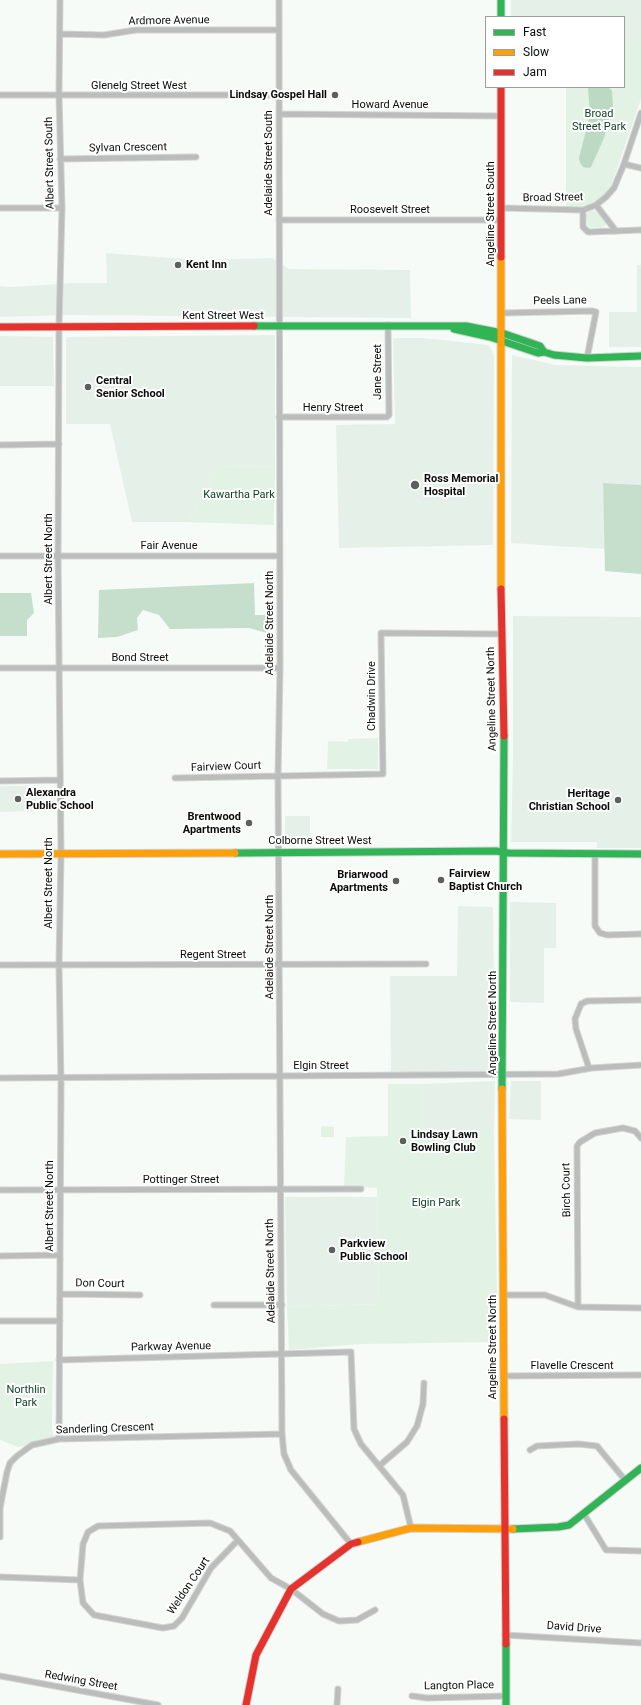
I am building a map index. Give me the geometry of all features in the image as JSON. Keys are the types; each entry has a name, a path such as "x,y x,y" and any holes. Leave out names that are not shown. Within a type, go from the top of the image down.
{"main road":[{"path":"501,0 501,16"},
{"name":"Angeline Street South","path":"501,88 502,337"},
{"name":"Kent Street West","path":"0,327 466,326 490,330 502,337 540,346 544,352 554,355 587,358 641,356"},
{"name":"Angeline Street North","path":"502,337 501,634 504,852 504,1074 502,1151 506,1705"},
{"name":"Colborne Street West","path":"0,854 489,851 641,854"},
{"path":"246,1705 256,1655 291,1589 351,1544 411,1528 505,1529 558,1527 569,1525 641,1468"}],"street":[{"name":"Albert Street South","path":"59,326 62,208 59,95 60,0"},
{"name":"Adelaide Street South","path":"279,0 280,327"},
{"name":"Ardmore Avenue","path":"60,34 104,35 136,30 279,30"},
{"name":"Glenelg Street West","path":"0,95 279,95"},
{"name":"Broad Street","path":"502,208 583,210 596,205 614,188 624,164 641,113"},
{"name":"Howard Avenue","path":"279,114 501,116"},
{"name":"Sylvan Crescent","path":"60,159 196,157"},
{"path":"624,164 641,168"},
{"path":"596,205 616,231"},
{"path":"0,208 62,208"},
{"path":"583,210 583,227 584,230 588,232 641,230"},
{"name":"Roosevelt Street","path":"279,220 501,220"},
{"name":"Peels Lane","path":"502,313 596,312 587,358"},
{"name":"Jane Street","path":"387,418 389,415 388,325"},
{"name":"Albert Street North","path":"59,326 58,557 61,854 59,965 61,1083 59,1439"},
{"name":"Adelaide Street North","path":"280,327 280,668 278,776 282,1434 284,1454 291,1470 351,1544"},
{"name":"Henry Street","path":"279,418 387,418"},
{"path":"0,445 59,444"},
{"name":"Fair Avenue","path":"0,556 279,556"},
{"name":"Chadwin Drive","path":"278,776 383,774 381,633 501,634"},
{"name":"Bond Street","path":"0,668 280,668"},
{"name":"Fairview Court","path":"175,778 278,776"},
{"path":"0,780 60,780"},
{"path":"595,853 594,926 600,933 608,935 641,934"},
{"name":"Regent Street","path":"0,965 280,966 426,964"},
{"path":"589,1068 576,1029 575,1020 581,1004 587,1001 641,1000"},
{"name":"Elgin Street","path":"0,1078 569,1073 589,1068 641,1065"},
{"name":"Birch Court","path":"578,1307 577,1146 580,1142 595,1133 623,1128 635,1131 641,1138"},
{"name":"Pottinger Street","path":"0,1190 361,1190"},
{"path":"0,1256 60,1255"},
{"name":"Don Court","path":"60,1294 140,1295"},
{"path":"504,1295 545,1295 578,1307 641,1308"},
{"path":"214,1305 282,1305"},
{"path":"0,1321 60,1321"},
{"name":"Parkway Avenue","path":"60,1360 351,1352 354,1429 361,1444 379,1466"},
{"name":"Flavelle Crescent","path":"504,1376 641,1375"},
{"path":"411,1528 403,1494 379,1466 407,1442 417,1426 423,1404 424,1383"},
{"name":"Sanderling Crescent","path":"0,1537 0,1508 10,1463 32,1445 59,1439 282,1434"},
{"path":"530,1450 537,1446 578,1444 597,1446 625,1480"},
{"path":"584,1514 606,1550 641,1551"},
{"name":"Weldon Court","path":"238,1540 211,1568 182,1618 174,1626 163,1628 94,1615 83,1603 80,1580 83,1544 88,1532 98,1526 210,1522 230,1531 238,1540 271,1578 291,1589 323,1614 339,1621 357,1620 375,1610"},
{"path":"0,1577 80,1580"},
{"name":"David Drive","path":"505,1635 641,1643"},
{"name":"Redwing Street","path":"0,1676 158,1705"},
{"path":"337,1705 338,1689"},
{"name":"Langton Place","path":"412,1696 427,1698 506,1696"}],"shaded area":[{"path":"511,0 641,0 641,38 625,38 625,16 511,16"},
{"path":"588,88 609,88 612,91 613,105 604,138 591,167 589,168 583,167 579,158 590,115"},
{"path":"106,253 198,260 272,258 289,269 410,270 411,318 67,315 0,317 0,286 14,287 73,283 107,283"},
{"path":"637,265 641,265 641,347 609,347 609,312 637,312"},
{"path":"275,335 275,467 218,466 188,522 132,522 110,424 66,424 66,337"},
{"path":"0,336 53,337 54,386 0,386"},
{"name":"Ross Memorial Hospital","path":"393,338 423,338 489,345 494,355 493,545 339,548 336,425 395,424"},
{"path":"512,355 555,365 641,367 641,485 603,483 605,549 511,543"},
{"path":"603,483 641,485 641,574 605,571"},
{"path":"254,583 255,615 265,615 267,633 249,628 170,629 159,615 143,610 137,618 138,630 117,637 98,638 99,590"},
{"path":"0,593 31,593 34,613 27,620 27,636 0,636"},
{"path":"513,616 641,617 641,848 597,848 597,842 511,842 513,758"},
{"name":"Alexandra Public School","path":"0,786 37,786 36,811 0,812"},
{"path":"285,816 310,816 310,846 285,846"},
{"path":"510,902 556,903 556,948 544,948 544,1003 510,1002"},
{"path":"458,906 493,907 495,1074 391,1075 390,976 457,976"},
{"path":"495,1081 494,1134 423,1135 422,1084"},
{"path":"511,1081 541,1081 541,1120 509,1119"},
{"name":"Parkview Public School","path":"285,1197 377,1197 379,1304 287,1307"}],"green space":[{"path":"609,10 625,10 625,16 608,16"},
{"name":"Broad Street Park","path":"625,38 641,38 641,99 610,189 595,202 582,206 566,207 566,88 625,88"},
{"path":"590,211 595,211 606,220 606,225 602,228 588,227 586,215"},
{"name":"Kawartha Park","path":"218,466 275,467 274,525 188,522"},
{"path":"378,738 378,769 327,769 328,741 348,742 348,739"},
{"name":"Elgin Park","path":"388,1084 422,1084 423,1135 494,1134 498,1342 361,1344 289,1350 287,1307 379,1304 377,1188 344,1186 346,1137 388,1136"},
{"path":"321,1126 334,1127 334,1137 321,1137"},
{"name":"Northlin Park","path":"53,1361 52,1428 54,1439 40,1440 28,1446 18,1447 0,1440 0,1364"}],"traffic: fast":[{"path":"501,0 501,16"},
{"path":"254,326 466,326 502,333 540,346 544,352"},
{"path":"454,329 490,337 538,353 544,352 554,355 587,358 641,356"},
{"path":"502,1089 504,736"},
{"path":"235,853 496,851 508,853 641,854"},
{"path":"513,1529 558,1527 569,1525 641,1468"},
{"path":"506,1644 506,1705"}],"traffic: slow":[{"path":"501,257 501,589"},
{"path":"0,854 235,853"},
{"path":"502,1089 504,1419"},
{"path":"358,1542 411,1528 513,1529"}],"traffic: jam":[{"path":"501,88 501,257"},
{"path":"0,327 254,326"},
{"path":"501,589 504,736"},
{"path":"504,1419 506,1644"},
{"path":"246,1705 256,1655 291,1589 351,1544 358,1542"}],"place":[{"name":"Lindsay Gospel Hall","path":"335,95"},
{"name":"Kent Inn","path":"178,265"},
{"name":"Central Senior School","path":"88,387"},
{"name":"Ross Memorial Hospital","path":"415,485"},
{"name":"Alexandra Public School","path":"18,799"},
{"name":"Heritage Christian School","path":"618,800"},
{"name":"Brentwood Apartments","path":"249,823"},
{"name":"Fairview Baptist Church","path":"441,880"},
{"name":"Briarwood Apartments","path":"396,881"},
{"name":"Lindsay Lawn Bowling Club","path":"403,1141"},
{"name":"Parkview Public School","path":"332,1250"}]}
